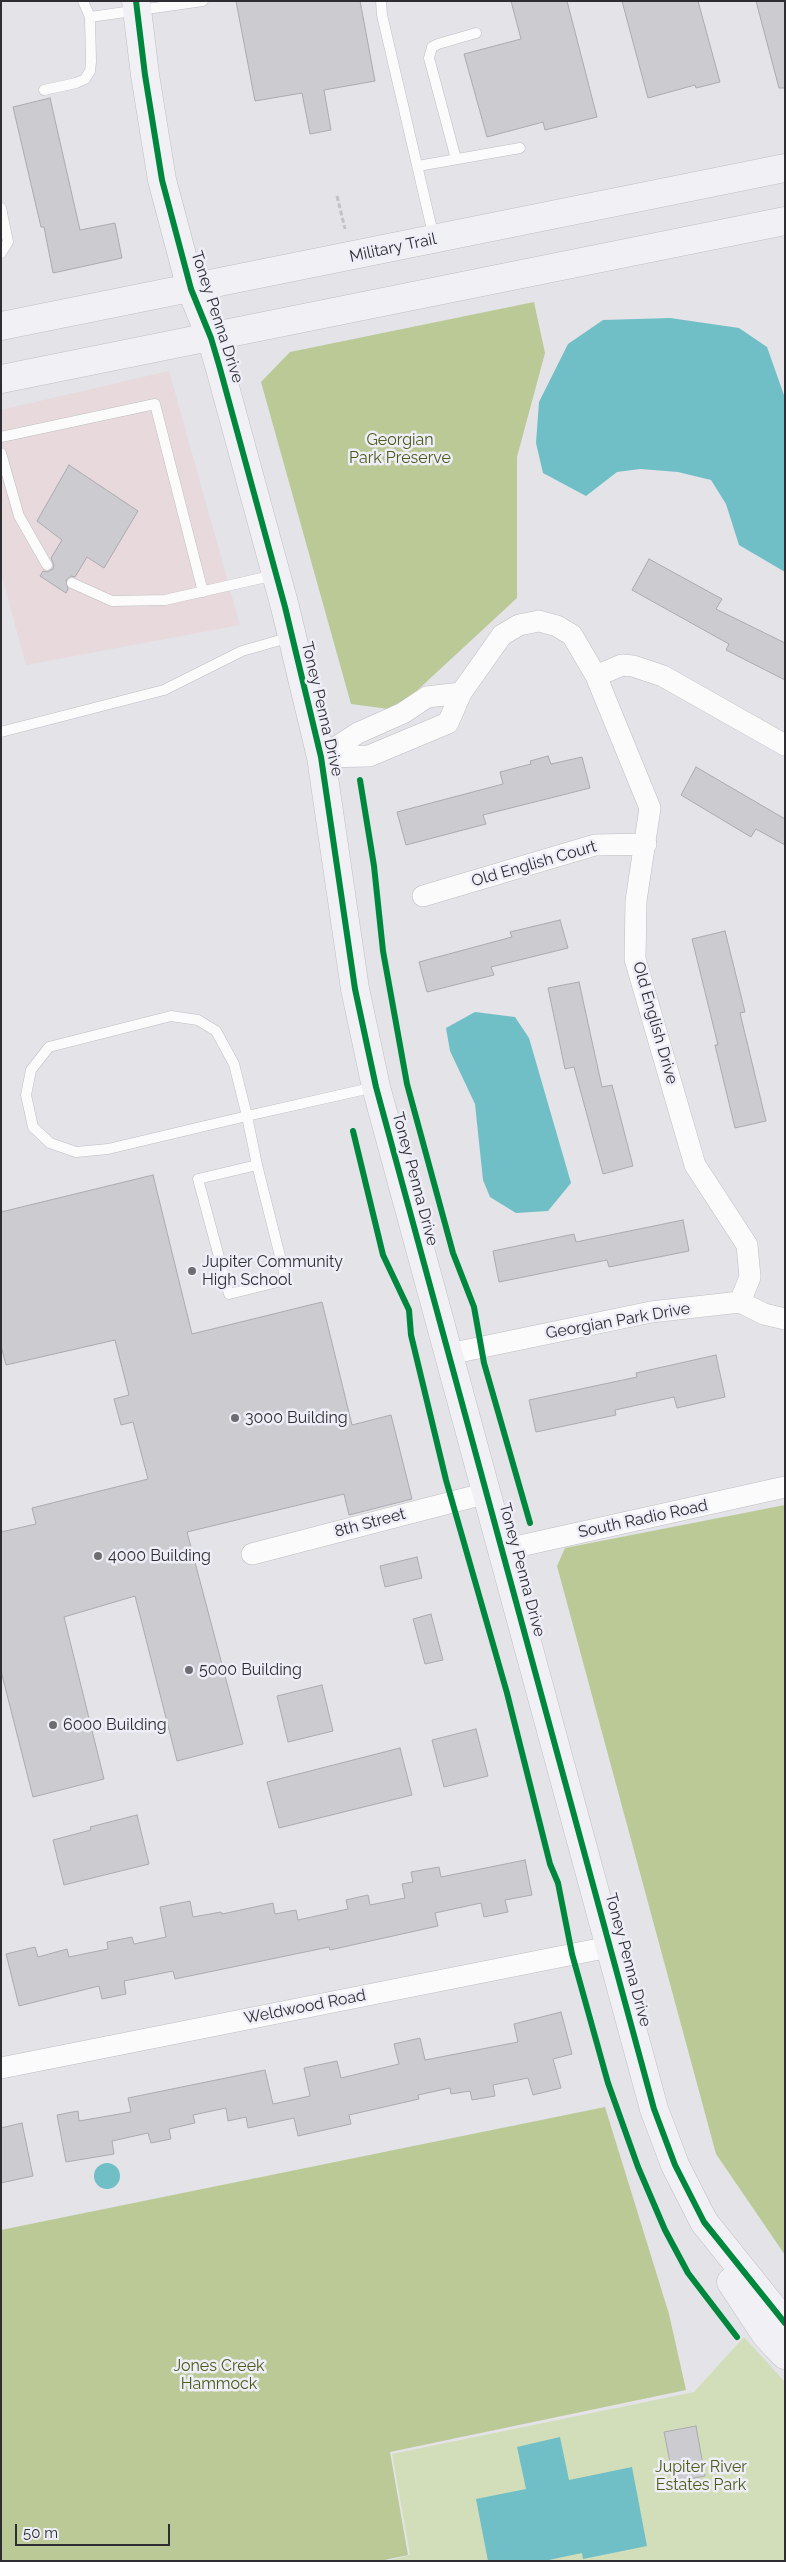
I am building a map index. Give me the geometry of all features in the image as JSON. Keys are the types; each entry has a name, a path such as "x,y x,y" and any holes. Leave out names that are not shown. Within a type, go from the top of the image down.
{"street":[{"name":"Toney Penna Drive","path":"136,5 146,84 161,171 191,289 212,338 276,575 321,757 355,989 376,1087 654,2108 675,2165 704,2222 713,2254 766,2335 785,2355"},
{"name":"Military Trail","path":"1,326 785,168"},
{"path":"1,379 785,221"},
{"path":"321,757 369,756 448,723 461,693 502,635 519,625 539,621 557,626 572,635 596,676 622,665 633,666 663,676 785,745"},
{"name":"Old English Drive","path":"596,676 650,808 636,901 635,959 695,1165 747,1245 750,1277 740,1302"},
{"path":"321,757 358,733 403,713 427,697 461,693"},
{"name":"Old English Court","path":"423,896 595,845 646,844"},
{"path":"740,1302 764,1314 785,1319"},
{"name":"Georgian Park Drive","path":"449,1354 651,1312 740,1302"},
{"name":"South Radio Road","path":"502,1550 785,1487"},
{"name":"8th Street","path":"252,1554 487,1493"},
{"name":"Weldwood Road","path":"1,2068 610,1947"},
{"name":"Toney Penna Drive","path":"704,2222 785,2323"}],"lane":[{"path":"44,90 76,83 85,79 90,71 90,17 83,1"},
{"path":"90,17 136,5 203,1"},
{"path":"381,1 382,15 435,239"},
{"path":"456,159 429,58 432,47 476,33"},
{"path":"418,166 520,148"},
{"path":"1,208 8,242 1,253"},
{"path":"1,437 155,404 203,592"},
{"path":"1,453 19,516 47,565"},
{"path":"72,583 112,601 165,600 276,575"},
{"path":"1,732 164,690 242,651 292,637"},
{"path":"257,1165 198,1179 228,1294 286,1280 257,1165 247,1116 234,1064 216,1031 198,1020 171,1016 49,1047 31,1070 26,1095 33,1128 50,1143 76,1152 108,1149 247,1116 376,1087"}],"path":[{"path":"337,196 345,229"}],"shaded area":[{"path":"169,371 240,625 26,665 1,573 1,410"}],"green space":[{"name":"Georgian Park Preserve","path":"534,302 545,353 517,457 517,598 396,710 351,704 261,382 290,352"},
{"path":"785,1505 785,2255 716,2154 557,1566 565,1548"},
{"name":"Jones Creek Hammock","path":"605,2107 669,2314 686,2390 390,2452 408,2555 380,2561 1,2561 1,2230"},
{"name":"Jupiter River Estates Park","path":"744,2337 785,2382 785,2561 387,2561 410,2555 392,2454 694,2392"}],"water":[{"path":"670,318 739,328 767,347 785,398 785,572 739,545 726,504 711,480 678,472 640,469 617,472 586,496 543,473 536,443 539,402 568,344 603,320"},
{"path":"475,1012 515,1017 529,1038 571,1183 548,1211 516,1213 490,1197 483,1180 475,1104 450,1051 446,1028"},
{"path":"107,2163 116,2167 120,2176 116,2185 107,2189 98,2185 94,2176 98,2167"},
{"path":"560,2437 569,2480 632,2467 647,2546 583,2559 582,2553 544,2561 488,2561 476,2499 526,2489 517,2447"}],"building":[{"path":"236,1 360,1 375,81 324,90 331,130 310,134 302,93 255,101"},
{"path":"511,1 567,1 597,117 545,130 543,122 487,137 464,54 521,39"},
{"path":"622,1 698,1 720,82 696,88 695,85 648,98"},
{"path":"756,1 785,1 785,88 779,88"},
{"path":"50,98 80,230 115,223 122,258 53,273 44,227 41,227 13,107"},
{"path":"69,465 138,511 104,568 87,557 75,577 71,576 66,580 68,589 66,593 40,576 43,571 47,572 53,569 54,565 51,558 62,540 37,521"},
{"path":"649,559 722,599 716,609 785,643 785,680 726,650 729,644 632,590"},
{"path":"548,756 551,764 582,757 590,788 483,815 486,824 406,845 397,812 503,784 500,772 531,764 530,761"},
{"path":"696,767 785,819 785,845 756,829 751,837 681,795"},
{"path":"560,920 568,948 491,967 494,975 427,992 419,962 512,937 510,932"},
{"path":"725,931 745,1012 740,1013 766,1121 735,1128 715,1045 718,1045 692,939"},
{"path":"579,982 602,1087 612,1085 633,1166 603,1174 574,1067 565,1069 548,988"},
{"path":"153,1175 192,1334 322,1302 352,1425 391,1415 412,1499 349,1515 344,1494 187,1532 243,1744 177,1761 135,1596 64,1617 104,1779 33,1797 1,1671 1,1532 36,1524 32,1508 148,1479 133,1422 121,1425 114,1399 129,1395 115,1340 6,1365 1,1346 1,1212"},
{"path":"683,1220 689,1251 609,1267 607,1260 499,1282 493,1251 574,1234 576,1242"},
{"path":"716,1355 725,1397 677,1408 674,1397 615,1410 616,1415 536,1432 529,1400 637,1377 636,1373"},
{"path":"417,1557 422,1578 385,1587 380,1566"},
{"path":"431,1614 443,1660 425,1664 413,1619"},
{"path":"322,1685 333,1731 288,1742 277,1696"},
{"path":"476,1729 488,1776 444,1787 432,1740"},
{"path":"400,1748 412,1795 279,1828 267,1782"},
{"path":"137,1815 149,1864 64,1885 53,1840 91,1830 90,1827"},
{"path":"525,1860 532,1895 505,1900 508,1912 484,1917 481,1903 435,1913 438,1926 330,1950 329,1947 175,1979 173,1971 124,1981 126,1994 102,1999 99,1986 19,2006 6,1954 35,1947 38,1957 67,1949 69,1957 108,1949 107,1942 132,1937 134,1944 166,1937 160,1907 190,1901 193,1917 221,1912 222,1914 273,1903 275,1914 296,1910 298,1920 348,1909 346,1900 368,1895 370,1905 405,1898 402,1884 413,1882 411,1872 439,1867 441,1877"},
{"path":"561,2012 572,2054 553,2059 561,2088 533,2095 528,2078 493,2085 495,2096 472,2100 470,2091 451,2094 450,2088 418,2095 419,2099 349,2115 351,2124 298,2136 294,2118 248,2128 246,2117 228,2121 226,2108 193,2115 195,2123 169,2129 171,2139 151,2143 148,2133 112,2141 114,2154 66,2162 57,2115 78,2111 79,2121 131,2112 128,2098 265,2070 273,2104 310,2096 304,2068 337,2061 341,2078 399,2064 394,2044 420,2038 425,2060 518,2042 514,2024"},
{"path":"22,2123 33,2176 1,2183 1,2128"},
{"path":"696,2426 705,2476 674,2482 664,2432"}],"cycle path":[{"path":"136,1 145,75 162,180 191,289 211,338 219,365 285,607 321,757 355,989 376,1087 654,2109 675,2165 704,2222 785,2323"},
{"path":"360,780 374,866 383,951 407,1084 453,1253 474,1307 484,1363 530,1523"},
{"path":"353,1131 383,1255 409,1310 411,1335 446,1480 507,1693 550,1864 558,1883 572,1954 608,2083 638,2167 665,2230 688,2273 737,2337"}],"place":[{"name":"Jupiter Community High School","path":"192,1271"},
{"name":"3000 Building","path":"235,1418"},
{"name":"4000 Building","path":"98,1556"},
{"name":"5000 Building","path":"189,1670"},
{"name":"6000 Building","path":"53,1725"}]}
